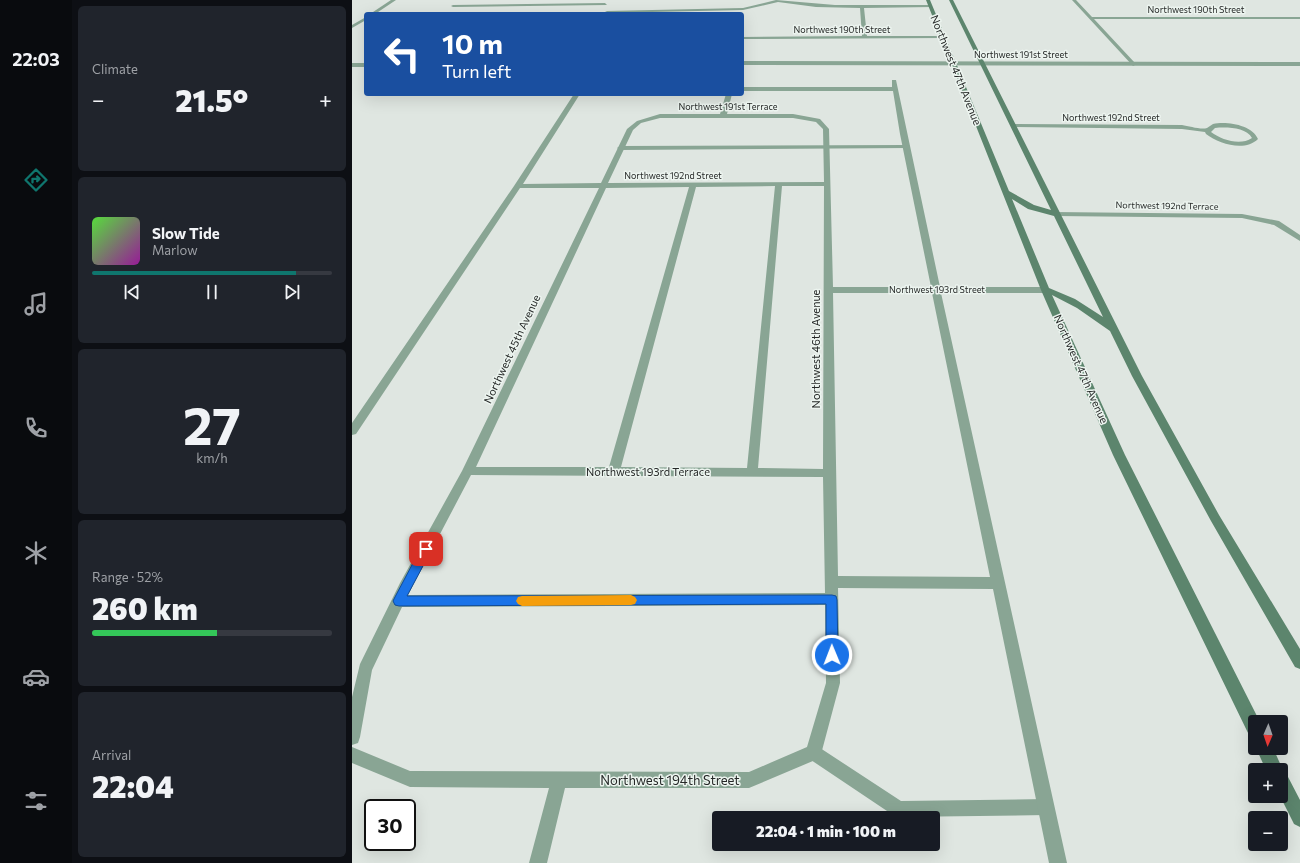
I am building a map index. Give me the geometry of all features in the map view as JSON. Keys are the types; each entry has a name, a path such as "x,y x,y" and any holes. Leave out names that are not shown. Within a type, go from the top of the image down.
{"main road":[{"name":"Northwest 47th Avenue","path":"928,0 1045,290 1140,498 1248,715"},
{"name":"Northwest 47th Avenue","path":"951,0 1114,331 1215,518 1300,662"},
{"path":"1005,191 1031,207 1056,214"},
{"path":"1045,290 1078,304 1094,314 1114,331"},
{"path":"1288,795 1300,818"}],"street":[{"path":"375,12 394,0"},
{"path":"682,12 744,9 779,0 804,5 930,6"},
{"path":"1074,0 1133,64"},
{"path":"453,6 604,2 606,12"},
{"path":"862,6 865,38"},
{"name":"Northwest 190th Street","path":"1091,18 1300,18"},
{"path":"352,27 364,19"},
{"name":"Northwest 190th Street","path":"744,38 943,38"},
{"name":"Northwest 191st Street","path":"744,63 1300,64"},
{"path":"352,65 364,65"},
{"path":"744,89 895,85 906,147 1058,863"},
{"path":"352,431 518,186 576,96"},
{"path":"723,116 728,96"},
{"name":"Northwest 191st Terrace","path":"639,122 660,116 793,116 818,120"},
{"name":"Northwest 46th Avenue","path":"818,120 826,129 827,148 831,582"},
{"name":"Northwest 45th Avenue","path":"399,601 405,587 468,471 620,148 630,129 639,122"},
{"name":"Northwest 192nd Street","path":"1014,126 1182,127 1208,130 1220,125 1234,126 1252,133 1255,139 1253,141 1240,143 1224,141 1211,136 1208,133 1208,130"},
{"path":"620,148 906,147"},
{"path":"752,473 779,184"},
{"name":"Northwest 192nd Street","path":"518,186 828,184"},
{"path":"614,472 693,185"},
{"name":"Northwest 192nd Terrace","path":"1056,214 1242,216 1276,223 1300,239"},
{"name":"Northwest 193rd Street","path":"828,290 1045,290"},
{"name":"Northwest 193rd Terrace","path":"468,471 829,473"},
{"path":"998,583 831,582 833,683 814,752 899,809 1046,807"},
{"path":"352,737 365,669 399,601 832,600"},
{"name":"Northwest 194th Street","path":"352,755 410,779 749,780 814,752"},
{"path":"538,863 559,779"}],"slow traffic":[{"path":"522,601 631,600"}],"route":[{"path":"426,549 399,601 832,600 832,655"}]}
